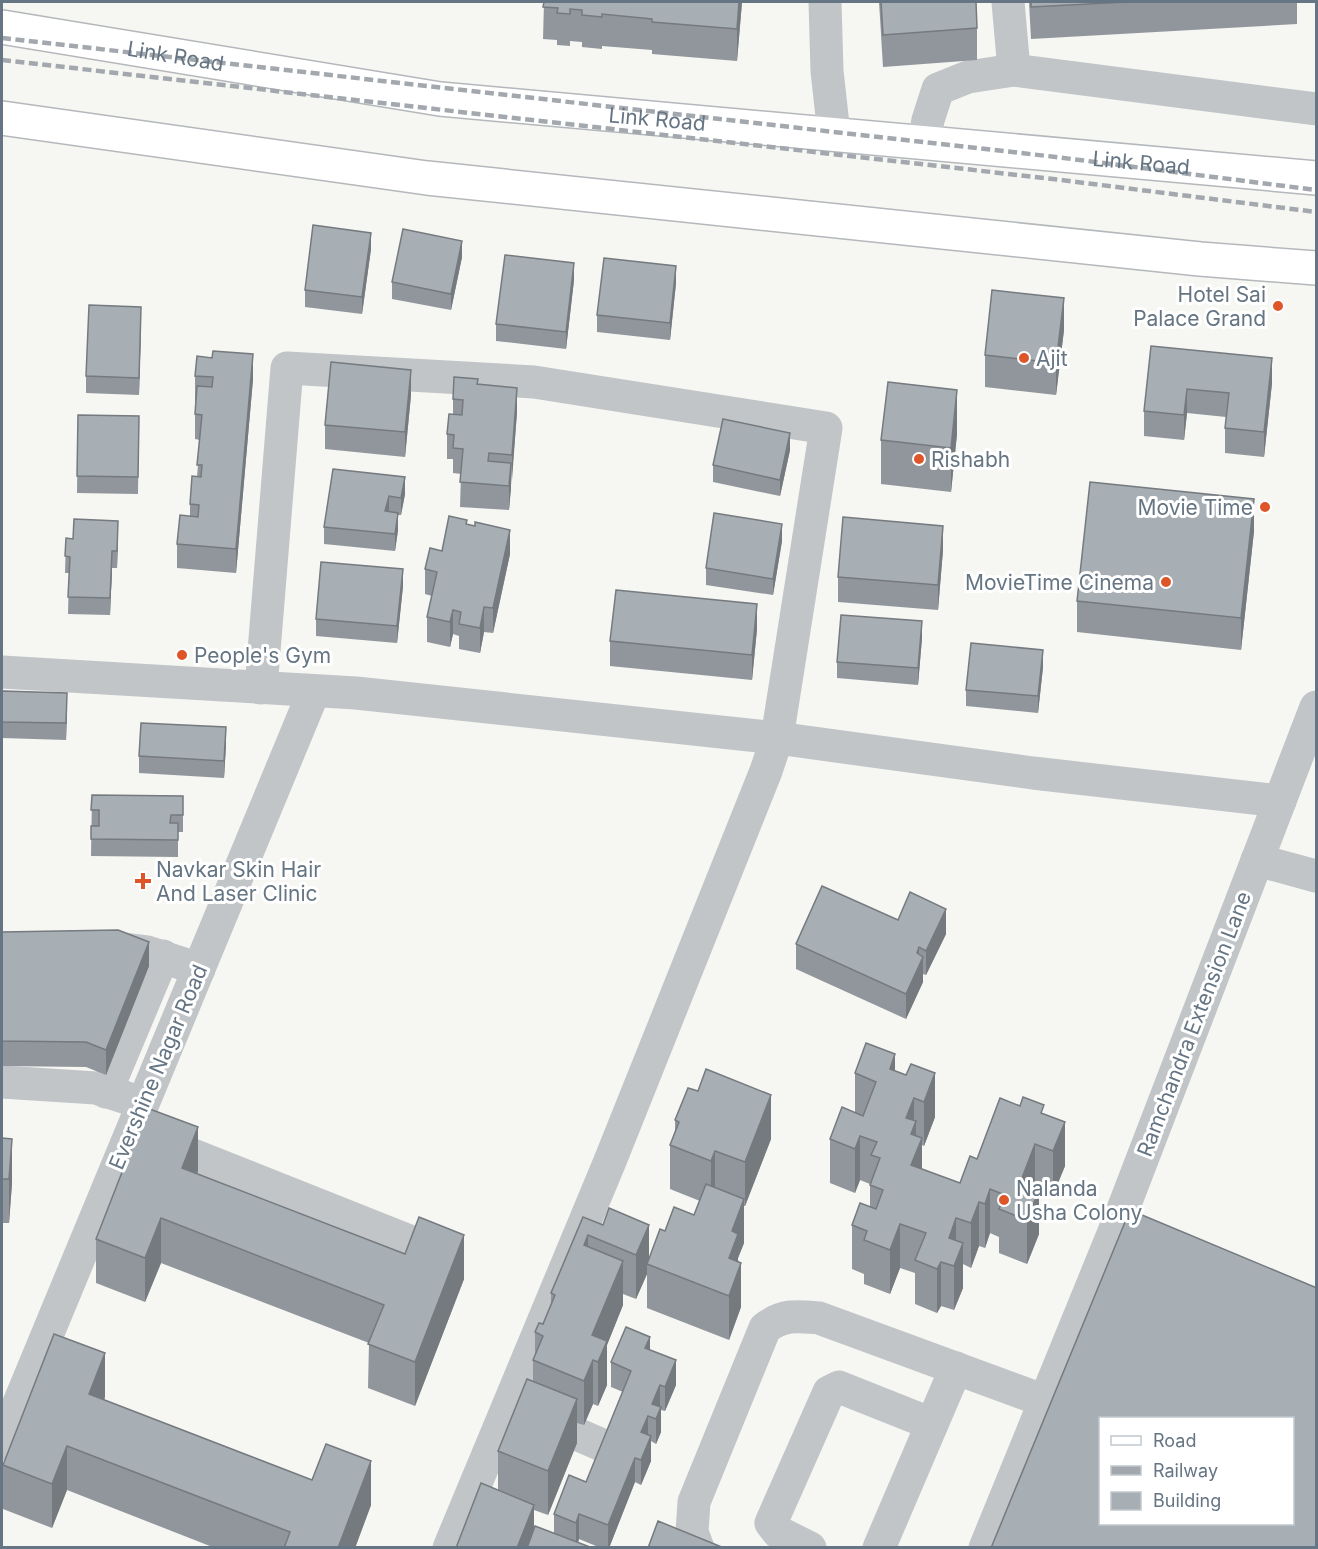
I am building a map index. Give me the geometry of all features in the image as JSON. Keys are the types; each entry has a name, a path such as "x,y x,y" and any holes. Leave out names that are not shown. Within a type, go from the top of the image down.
{"main road":[{"name":"Link Road","path":"2,27 440,99 1317,178"},
{"path":"2,118 427,178 1200,259 1317,268"}],"street":[{"path":"825,2 827,70 834,134"},
{"path":"1008,2 1014,70"},
{"path":"924,142 938,89 968,77 1014,70 1317,108"},
{"path":"261,688 287,368 534,382 826,428 777,738 766,771 449,1548"},
{"path":"2,672 356,693 777,738 1033,773 1280,801"},
{"name":"Evershine Nagar Road","path":"2,1444 314,691"},
{"name":"Ramchandra Extension Lane","path":"985,1548 1045,1401 1134,1222 1257,860 1317,707"},
{"path":"1257,860 1317,876"},
{"path":"80,946 113,946 163,956 199,969"},
{"path":"106,1092 163,956"},
{"path":"135,1024 171,1038"},
{"path":"2,1082 96,1088 120,1095 137,1118 412,1242"},
{"path":"580,1231 612,1245"},
{"path":"699,1548 692,1532 694,1502 765,1328 777,1319 819,1318 1045,1401"},
{"path":"879,1548 956,1368"},
{"path":"810,1548 778,1532 771,1522 830,1392 839,1387 932,1424"},
{"path":"508,1405 602,1445"}],"building":[{"path":"544,2 739,2 737,29 652,22 652,19 602,14 602,17 582,15 582,10 570,9 570,14 557,13 558,8 543,7"},
{"path":"881,2 976,2 977,28 883,35"},
{"path":"1031,2 1127,2 1031,7"},
{"path":"313,225 371,233 362,297 305,290"},
{"path":"403,229 462,241 451,294 392,282"},
{"path":"505,255 574,263 566,332 496,324"},
{"path":"604,258 676,266 670,323 597,315"},
{"path":"992,290 1064,298 1056,363 985,355"},
{"path":"89,305 141,307 139,378 86,376"},
{"path":"1151,346 1272,358 1264,432 1225,428 1229,393 1187,389 1184,415 1144,411"},
{"path":"213,351 253,354 236,549 177,544 180,515 198,517 199,505 190,504 192,476 201,477 202,465 197,465 202,415 195,414 197,386 212,387 213,377 195,376 197,356 212,358"},
{"path":"331,362 411,370 405,432 325,425"},
{"path":"454,377 478,379 477,384 517,388 512,455 489,453 488,461 511,463 509,486 460,482 463,449 453,448 454,435 447,434 449,414 462,415 463,400 453,399"},
{"path":"888,382 957,390 951,448 881,440"},
{"path":"78,415 139,416 138,477 77,476"},
{"path":"723,419 790,433 780,480 713,465"},
{"path":"333,469 405,477 401,498 389,496 385,511 398,513 395,534 324,527"},
{"name":"MovieTime Cinema","path":"1090,482 1254,499 1241,618 1077,601"},
{"path":"714,513 782,524 773,579 706,568"},
{"path":"449,516 467,520 466,524 475,526 475,522 510,530 493,608 484,607 480,628 459,624 461,612 453,610 450,622 427,617 437,572 425,569 430,548 442,551"},
{"path":"843,517 943,526 938,585 838,577"},
{"path":"74,519 118,521 117,551 112,551 110,598 68,597 70,557 65,556 66,538 73,539"},
{"path":"321,562 403,569 397,626 316,619"},
{"path":"616,590 757,604 752,655 610,641"},
{"path":"841,615 922,621 918,668 837,662"},
{"path":"971,643 1043,650 1038,696 966,690"},
{"path":"2,691 67,693 66,723 2,722"},
{"path":"141,723 226,727 224,761 139,756"},
{"path":"92,795 183,796 183,815 171,815 170,823 178,823 178,840 91,839 91,826 99,826 99,810 91,810"},
{"path":"822,886 898,920 910,892 946,909 926,951 919,947 917,953 923,957 906,994 796,944"},
{"path":"118,930 149,942 106,1050 86,1042 2,1041 2,932"},
{"path":"866,1043 895,1054 890,1069 906,1075 911,1064 935,1073 924,1102 914,1098 906,1118 916,1121 911,1134 922,1138 911,1165 960,1183 970,1156 977,1159 1000,1098 1020,1106 1023,1097 1044,1105 1041,1113 1065,1122 1053,1151 1035,1144 1020,1183 1039,1190 1027,1220 999,1209 1005,1195 990,1189 985,1204 979,1202 971,1223 956,1218 949,1238 963,1243 954,1266 941,1262 937,1269 915,1260 926,1233 900,1224 890,1250 864,1240 867,1231 852,1225 860,1203 876,1209 883,1190 870,1185 880,1158 871,1155 877,1142 860,1136 855,1149 830,1139 842,1107 863,1116 876,1082 855,1073"},
{"path":"706,1069 771,1095 745,1162 715,1151 711,1161 670,1145 679,1122 675,1120 688,1088 698,1091"},
{"path":"147,1108 198,1127 182,1168 405,1254 419,1217 464,1235 415,1362 368,1344 384,1305 161,1218 145,1258 96,1239"},
{"path":"2,1138 12,1139 9,1179 2,1179"},
{"path":"706,1184 744,1199 732,1231 738,1234 729,1258 741,1263 729,1296 647,1264 660,1229 665,1231 674,1207 694,1215"},
{"path":"609,1208 649,1225 636,1255 588,1235 584,1245 623,1261 592,1335 607,1341 598,1362 593,1360 584,1381 533,1360 543,1336 535,1332 539,1323 543,1324 555,1295 551,1293 583,1217 603,1225"},
{"path":"1130,1210 1317,1288 1317,1548 991,1548"},
{"path":"626,1327 650,1337 645,1348 676,1360 665,1387 660,1385 652,1404 661,1407 656,1419 648,1416 641,1432 651,1436 641,1460 635,1458 608,1525 579,1514 576,1523 554,1514 569,1475 586,1482 631,1371 611,1362"},
{"path":"54,1334 105,1353 89,1394 312,1480 326,1444 371,1461 338,1548 284,1548 290,1532 67,1446 52,1484 3,1465"},
{"path":"527,1379 577,1399 548,1471 498,1451"},
{"path":"481,1483 534,1505 517,1548 456,1548"},
{"path":"658,1521 724,1548 648,1548"},
{"path":"535,1526 590,1547 590,1548 527,1548"}],"railway":[{"path":"2,38 1056,157 1316,190"},
{"path":"2,60 1053,179 1316,212"}],"place":[{"name":"Hotel Sai Palace Grand","path":"1278,306"},
{"name":"Ajit","path":"1024,358"},
{"name":"Rishabh","path":"919,459"},
{"name":"Movie Time","path":"1265,507"},
{"name":"MovieTime Cinema","path":"1166,582"},
{"name":"People's Gym","path":"182,655"},
{"name":"Navkar Skin Hair And Laser Clinic","path":"143,881"},
{"name":"Nalanda Usha Colony","path":"1004,1200"}]}
